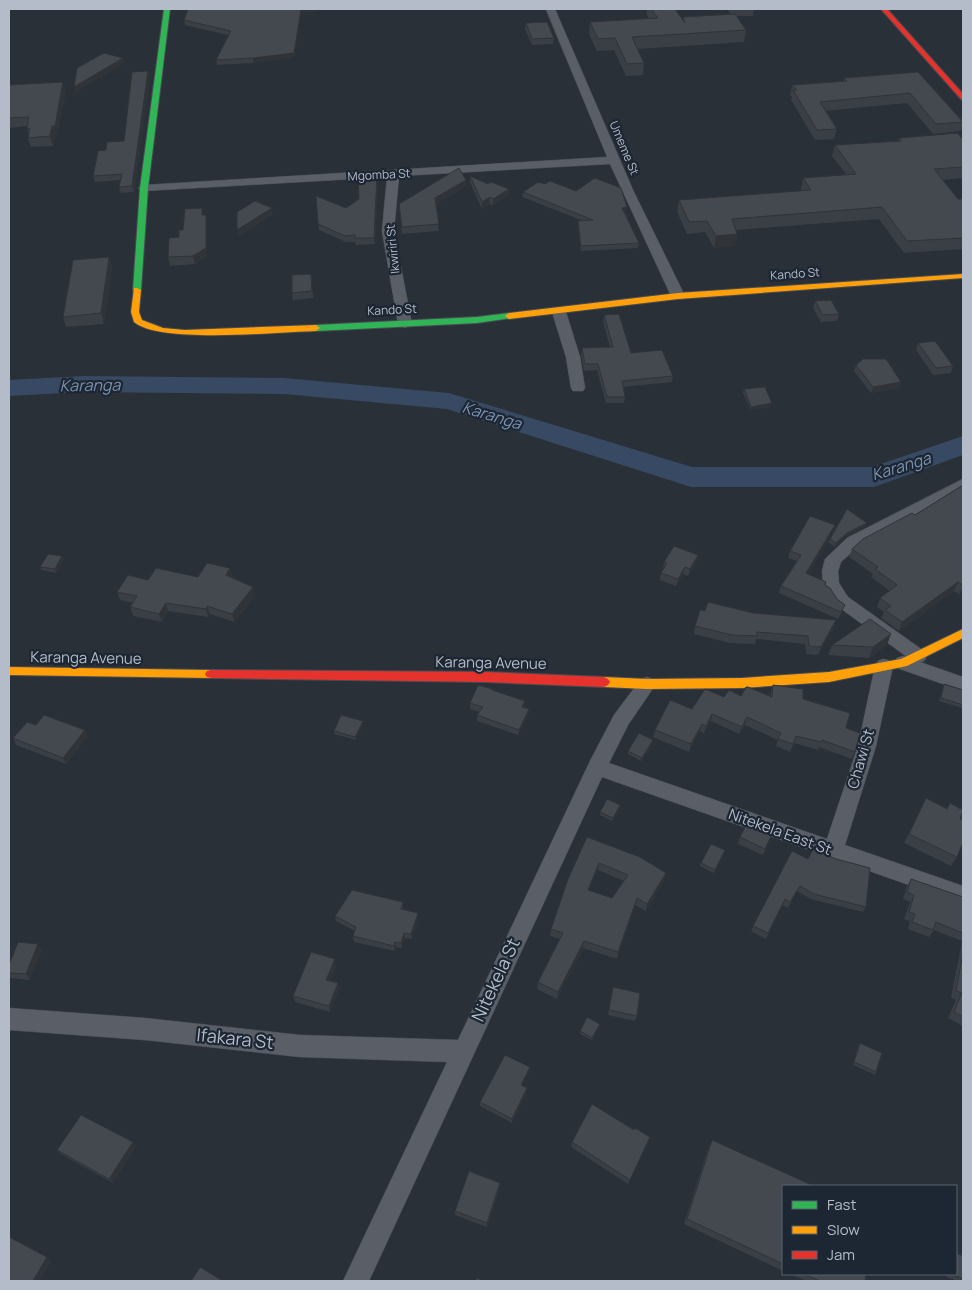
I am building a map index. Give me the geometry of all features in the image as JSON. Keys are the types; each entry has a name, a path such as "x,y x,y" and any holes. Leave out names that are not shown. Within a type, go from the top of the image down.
{"street":[{"name":"Kando St","path":"167,9 144,188 135,312 138,322 152,329 168,333 477,320 559,312 678,296 963,276"},
{"name":"Umeme St","path":"550,9 656,256 678,296"},
{"path":"884,9 963,98"},
{"name":"Mgomba St","path":"144,188 614,160"},
{"name":"Ikwiriri St","path":"393,174 388,231 405,324"},
{"path":"559,312 573,357 578,388"},
{"path":"963,484 853,542 834,559 830,571 831,583 842,601 910,659 963,684"},
{"name":"Karanga Avenue","path":"9,671 486,677 647,684 742,682 829,677 884,666 910,659 963,632"},
{"name":"Chawi St","path":"833,851 867,746 884,666"},
{"name":"Nitekela St","path":"356,1281 597,767 621,720 647,684"},
{"name":"Nitekela East St","path":"597,767 963,895"},
{"name":"Ifakara St","path":"9,1019 136,1028 300,1046 463,1051"}],"building":[{"path":"188,9 301,9 294,53 216,60 231,31 184,20"},
{"path":"651,9 675,9 685,23 683,17 735,14 746,30 632,37 644,63 627,64 615,38 598,39 590,22 658,18"},
{"path":"547,22 554,38 532,39 526,23"},
{"path":"104,53 123,58 74,87 77,68"},
{"path":"148,71 132,186 119,187 122,174 93,176 98,151 106,150 107,142 124,141 132,72"},
{"path":"918,72 963,122 936,124 910,93 820,102 837,129 817,130 793,90 797,90 792,85 847,81 844,78"},
{"path":"63,82 55,126 52,126 50,136 28,138 30,128 27,129 29,117 9,118 9,85"},
{"path":"958,133 963,140 963,167 934,169 958,199 963,199 963,238 907,241 882,207 732,219 737,234 716,236 707,221 689,222 679,200 811,190 803,178 856,174 835,145 901,141 899,138"},
{"path":"459,168 466,180 435,198 439,224 402,227 399,204"},
{"path":"377,176 374,238 355,238 355,235 345,236 318,224 316,196 346,208 359,199 358,177"},
{"path":"470,176 488,184 491,182 509,189 493,199 490,197 482,202"},
{"path":"595,178 621,188 627,207 622,208 639,243 581,246 578,221 593,220 523,192 538,182 545,184 550,181 576,191"},
{"path":"255,201 272,208 237,230 237,212"},
{"path":"202,208 202,215 206,215 206,248 193,256 168,257 169,238 179,237 179,230 183,230 185,209"},
{"path":"109,257 101,313 63,317 73,260"},
{"path":"311,274 312,291 292,293 292,275"},
{"path":"831,300 839,314 823,315 815,301"},
{"path":"619,314 631,353 662,350 673,376 622,381 625,397 607,397 598,364 585,364 582,348 613,347 604,315"},
{"path":"935,341 953,366 936,368 918,343"},
{"path":"863,359 886,359 901,382 873,387 856,365"},
{"path":"765,387 772,403 751,407 744,389"},
{"path":"963,485 963,585 958,582 902,622 885,610 891,606 880,598 897,585 875,569 878,567 852,549 863,539 912,513 915,515"},
{"path":"847,509 867,523 847,533 836,543 830,539"},
{"path":"810,516 835,525 806,573 826,582 825,585 845,605 841,612 781,586 801,555 790,551"},
{"path":"674,546 698,555 690,569 685,567 678,579 661,573 667,563 664,562"},
{"path":"48,554 62,556 55,569 40,567"},
{"path":"207,563 230,568 226,575 253,587 232,614 207,606 206,609 166,603 159,614 130,607 137,596 117,592 128,575 148,580 156,568 198,577"},
{"path":"708,602 753,613 836,620 821,647 809,646 808,636 757,632 757,636 732,635 695,626 700,610 705,611"},
{"path":"870,619 891,634 873,647 832,645"},
{"path":"944,684 963,690 963,705 941,698"},
{"path":"478,685 525,701 522,707 529,709 519,730 477,715 483,707 470,703"},
{"path":"773,685 803,689 803,699 850,713 846,728 860,733 855,752 822,740 821,742 796,736 793,744 778,739 781,733 747,717 742,727 712,714 706,726 702,724 691,744 655,730 670,700 692,709 705,689 724,697 729,690 741,696 746,687 748,687 772,697"},
{"path":"44,715 85,730 63,758 13,738 27,722 36,725"},
{"path":"341,715 363,721 355,737 334,731"},
{"path":"639,733 653,740 642,758 628,751"},
{"path":"926,798 947,809 950,803 963,810 960,819 963,820 963,842 957,857 909,834"},
{"path":"607,799 620,805 613,818 600,812"},
{"path":"747,823 773,832 765,849 740,837"},
{"path":"587,837 640,857 666,873 647,904 637,898 618,952 584,941 558,992 538,982 563,933 551,929 568,879","holes":["599,863 628,875 612,898 588,890"]},
{"path":"711,844 725,850 715,870 701,863"},
{"path":"813,849 836,859 870,868 866,907 814,894 800,886 790,902 785,899 768,933 753,926 792,851 808,859"},
{"path":"911,879 963,897 963,933 936,922 933,930 912,922 915,914 909,912 914,895 907,892"},
{"path":"352,890 403,902 401,909 418,913 411,934 404,933 401,943 395,942 394,946 353,936 356,927 335,916"},
{"path":"18,942 38,944 26,974 9,973 9,965"},
{"path":"311,952 335,959 326,980 338,983 329,1006 293,996"},
{"path":"963,953 963,1017 954,1012 962,993 956,991"},
{"path":"613,987 640,993 637,1016 609,1010"},
{"path":"587,1017 600,1024 592,1038 580,1031"},
{"path":"860,1043 882,1053 876,1072 854,1062"},
{"path":"505,1055 530,1067 521,1085 527,1088 512,1119 480,1102"},
{"path":"592,1104 634,1130 635,1128 650,1137 630,1180 572,1142"},
{"path":"81,1115 133,1142 109,1179 57,1150"},
{"path":"712,1140 812,1185 782,1185 782,1264 687,1219"},
{"path":"469,1171 500,1183 487,1223 455,1211"},
{"path":"9,1237 47,1257 33,1281 9,1281"},
{"path":"957,1253 963,1256 963,1279 953,1275 957,1275"},
{"path":"200,1267 223,1281 191,1281"},
{"path":"806,1275 866,1275 865,1281 820,1281"}],"waterway":[{"name":"Karanga","path":"9,388 83,384 284,386 449,401 691,477 874,477 963,445"}],"traffic: fast":[{"path":"137,290 144,188 167,9"},
{"path":"316,328 477,320 509,316"}],"traffic: slow":[{"path":"509,316 678,296 963,276"},
{"path":"137,290 135,312 138,322 162,330 185,333 316,328"},
{"path":"604,682 647,684 742,683 829,677 903,663 963,633"},
{"path":"9,671 211,674"}],"traffic: jam":[{"path":"884,9 963,98"},
{"path":"211,674 486,677 604,682"}]}
